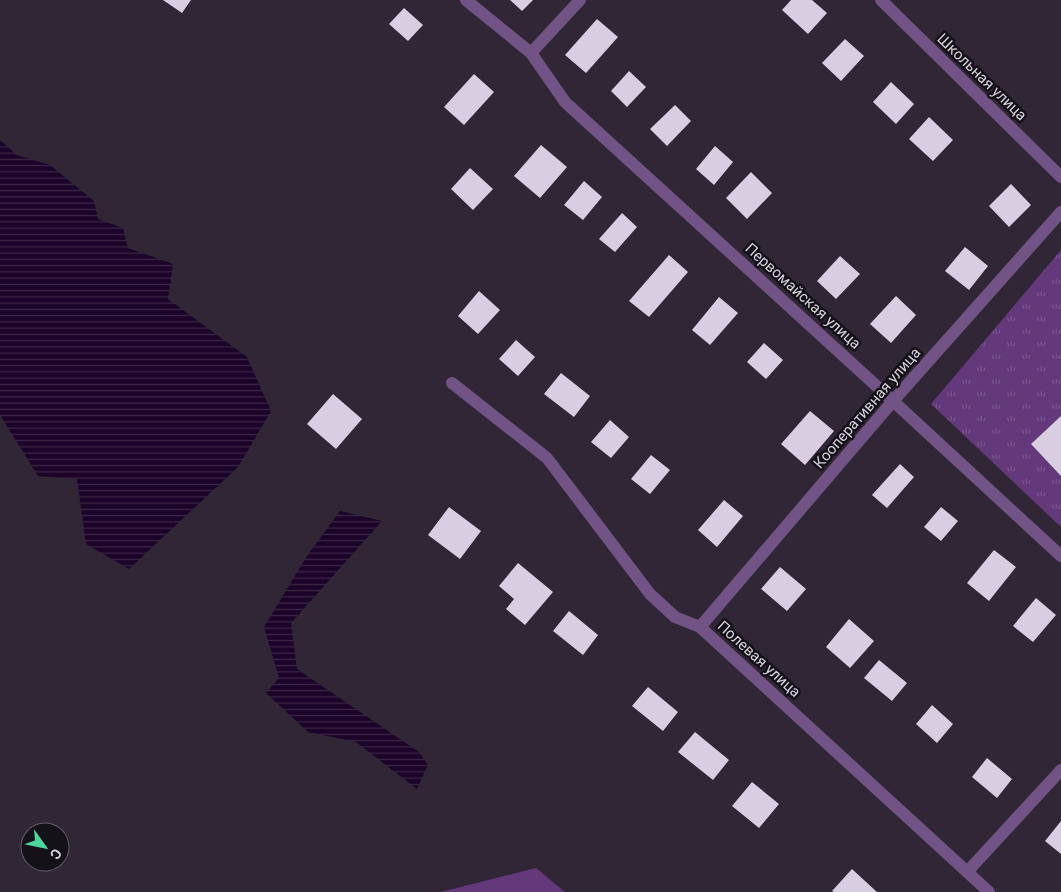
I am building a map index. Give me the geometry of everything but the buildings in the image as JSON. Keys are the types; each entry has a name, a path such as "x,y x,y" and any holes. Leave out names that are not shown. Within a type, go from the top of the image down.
{"street":[{"name":"Первомайская улица","path":"466,0 531,53 565,102 1061,556"},
{"path":"531,53 580,0"},
{"name":"Школьная улица","path":"881,0 1061,176"},
{"name":"Кооперативная улица","path":"700,627 893,401 1061,212"},
{"name":"Полевая улица","path":"452,383 546,458 650,594 675,617 700,627 989,892"},
{"path":"967,872 1061,770"}],"green space":[{"path":"1061,250 1061,527 931,404"},
{"path":"536,868 565,892 441,892"}],"shaded area":[{"path":"0,140 17,155 50,165 94,201 98,219 123,228 128,248 173,264 168,299 247,357 271,411 238,467 129,569 86,544 77,479 38,476 0,415"},
{"path":"340,511 382,521 291,623 297,669 419,752 428,765 417,789 356,742 308,732 266,693 279,678 264,627 307,556"}]}
